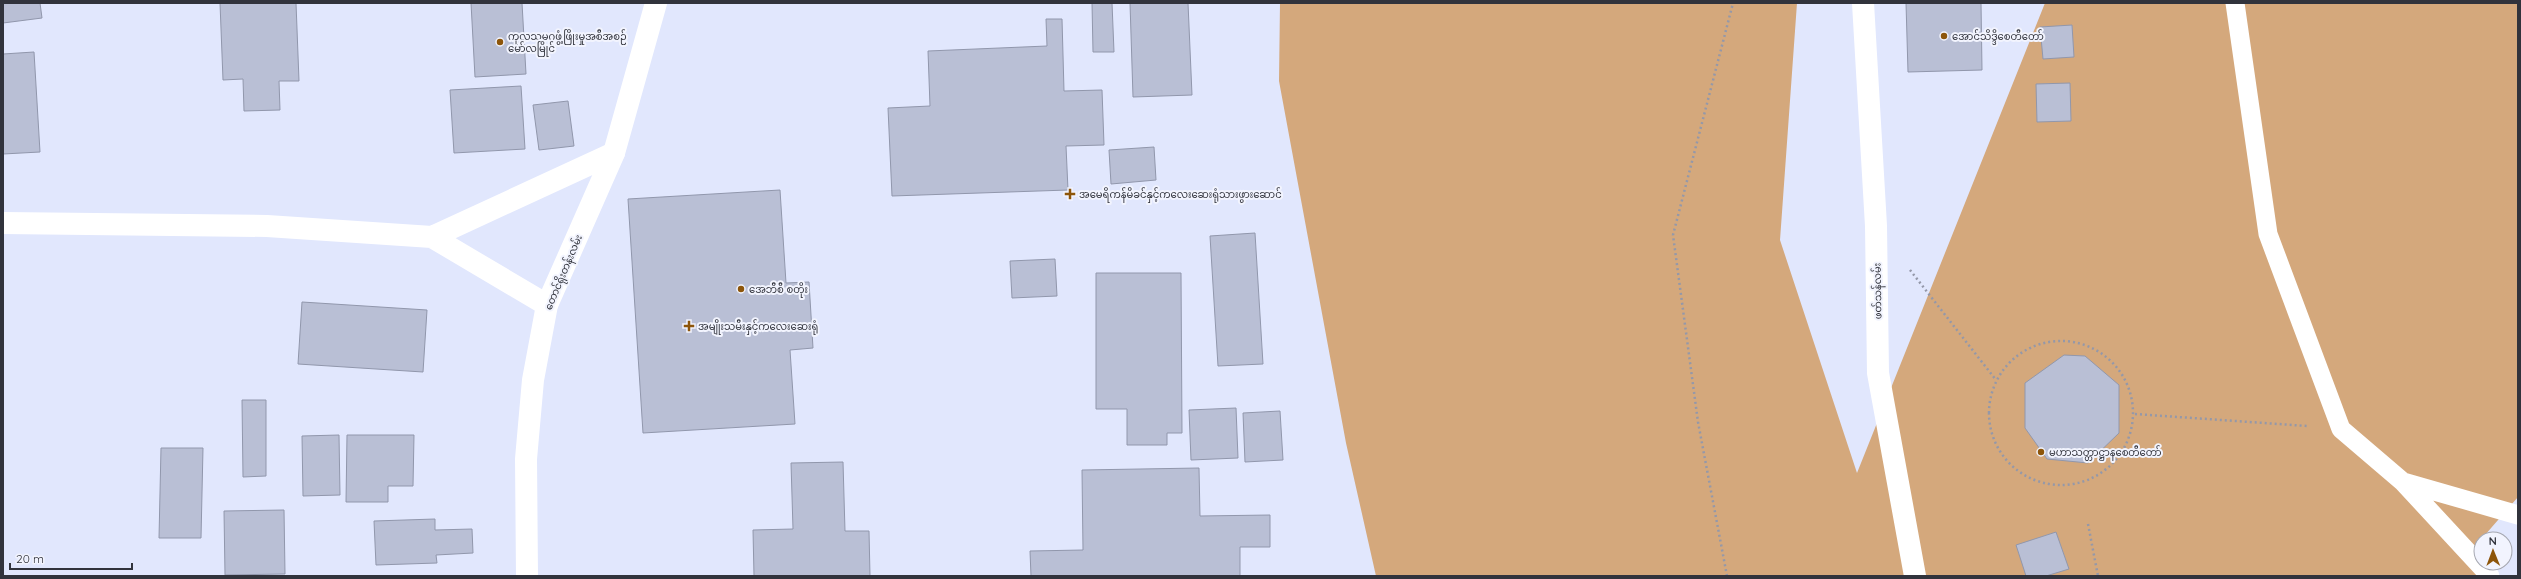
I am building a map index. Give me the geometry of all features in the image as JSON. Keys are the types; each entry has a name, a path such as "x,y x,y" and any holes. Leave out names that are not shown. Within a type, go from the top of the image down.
{"street":[{"name":"တောင်ရိုးတန်းလမ်း","path":"527,576 526,459 533,380 547,305 614,152 656,3"},
{"name":"ဖတ်သန်လမ်း","path":"1863,3 1876,226 1878,373 1915,576"},
{"path":"432,237 614,152"},
{"path":"3,223 267,226 432,237 547,305"}],"lane":[{"path":"2235,3 2268,234 2341,429 2403,482 2490,576"},
{"path":"2403,482 2518,515"}],"path":[{"path":"1727,576 1698,422 1673,236 1733,3"},
{"path":"1909,269 1996,380"},
{"path":"2046,342 2078,342 2108,356 2128,382 2135,414 2127,446 2107,471 2077,485 2044,485 2014,470 1994,444 1988,412 1996,380 2017,355 2046,342"},
{"path":"2135,414 2341,429"},
{"path":"2088,524 2098,576"}],"shaded area":[{"path":"1280,3 1797,3 1780,240 1857,473 2045,3 2518,3 2518,497 2488,531 2473,531 2473,571 2488,571 2493,576 1376,576 1346,443 1279,81"}],"building":[{"path":"3,3 40,3 42,18 3,23"},
{"path":"220,3 296,3 299,81 279,81 280,110 244,111 243,79 223,80"},
{"path":"471,3 522,3 526,74 475,77"},
{"path":"1092,3 1112,3 1114,52 1093,52"},
{"path":"1130,3 1188,3 1192,95 1133,97"},
{"name":"အောင်သိဒ္ဒိစေတီတော်","path":"1906,3 1981,3 1982,70 1908,72"},
{"path":"1046,19 1062,19 1064,91 1102,90 1104,145 1066,146 1068,190 892,196 888,108 930,106 928,51 1047,46"},
{"path":"2072,25 2074,57 2043,59 2040,27"},
{"path":"34,52 40,152 3,154 3,54"},
{"path":"2070,83 2071,121 2037,122 2036,84"},
{"path":"521,86 525,149 454,153 450,90"},
{"path":"568,101 574,146 539,150 533,105"},
{"path":"1154,147 1156,180 1111,184 1109,150"},
{"path":"780,190 786,283 809,282 813,348 790,350 795,424 643,433 628,199"},
{"path":"1255,233 1263,364 1218,366 1210,236"},
{"path":"1055,259 1057,296 1012,298 1010,261"},
{"path":"1096,273 1181,273 1182,433 1167,433 1167,445 1127,445 1127,409 1096,409"},
{"path":"302,302 427,310 423,372 298,364"},
{"path":"2064,355 2085,356 2119,385 2119,433 2088,463 2047,459 2025,428 2025,383"},
{"path":"242,400 266,400 266,476 243,477"},
{"path":"1236,408 1238,458 1191,460 1189,410"},
{"path":"1280,411 1283,460 1245,462 1243,413"},
{"path":"339,435 340,495 303,496 302,436"},
{"path":"347,435 414,435 413,486 388,486 388,502 346,502"},
{"path":"161,448 203,448 201,538 159,538"},
{"path":"843,462 845,531 869,531 870,576 754,576 753,530 793,529 791,463"},
{"path":"1199,468 1200,516 1270,515 1270,547 1240,547 1240,576 1031,576 1030,551 1083,550 1082,470"},
{"path":"284,510 285,574 225,575 224,511"},
{"path":"435,519 435,530 472,529 473,553 436,555 437,563 376,565 374,521"},
{"path":"2056,532 2069,569 2046,576 2026,576 2016,545"}],"place":[{"name":"အောင်သိဒ္ဒိစေတီတော်","path":"1944,36"},
{"name":"ကုလသမဂ္ဂဖွံ့ဖြိုးမှုအစီအစဉ် မော်လမြိုင်","path":"500,42"},
{"name":"အမေရိကန်မိခင်နှင့်ကလေးဆေးရုံသားဖွားဆောင်","path":"1070,194"},
{"name":"အေဘီစီ စတိုး","path":"741,289"},
{"name":"အမျိုးသမီးနှင့်ကလေးဆေးရုံ","path":"689,326"},
{"name":"မဟာသတ္တာဋ္ဌာနစေတီတော်","path":"2041,452"}]}
